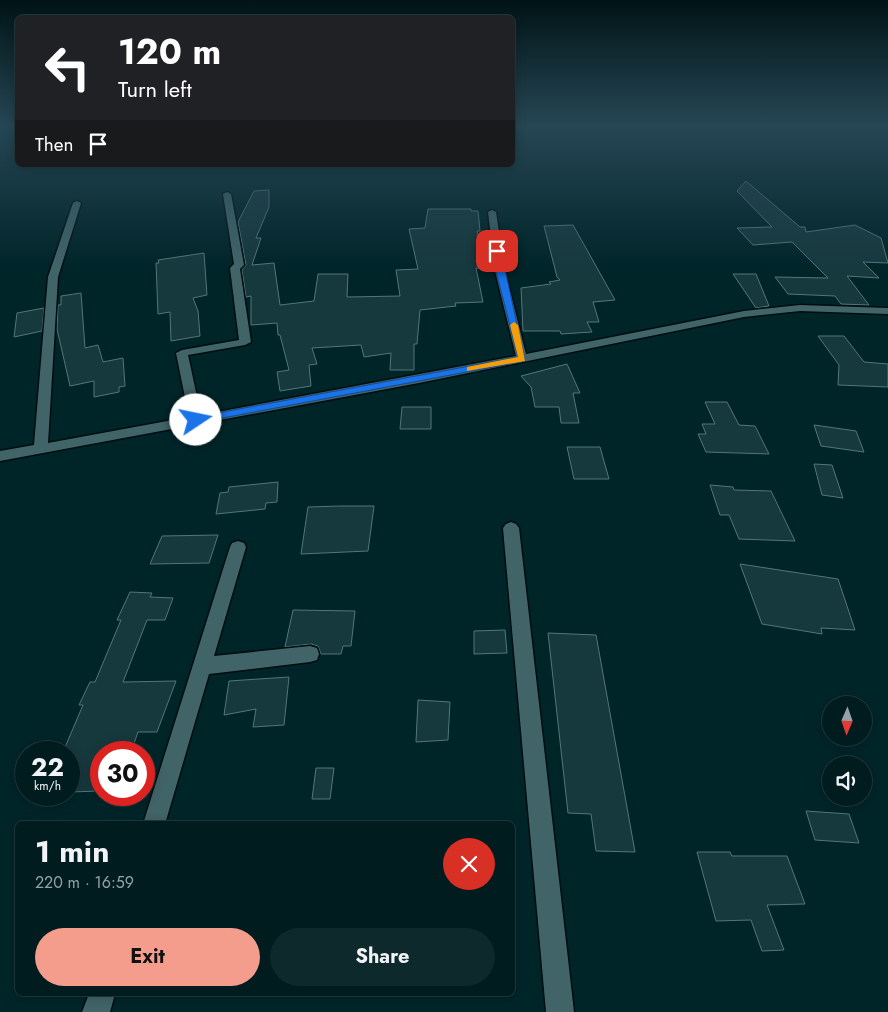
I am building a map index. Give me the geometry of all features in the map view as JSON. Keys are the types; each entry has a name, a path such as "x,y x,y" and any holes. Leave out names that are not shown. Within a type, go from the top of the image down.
{"street":[{"path":"196,420 182,353 245,342 235,268 239,265 227,194"},
{"path":"41,448 53,277 77,203"},
{"path":"492,212 500,271 522,359"},
{"path":"0,456 522,359 744,314 800,308 888,311"},
{"path":"511,528 560,1012"},
{"path":"155,821 238,547"},
{"path":"202,666 310,654"},
{"path":"96,1012 101,996"}],"building":[{"path":"746,181 800,227 805,227 806,232 855,225 881,238 888,263 863,262 879,278 847,276 869,305 841,304 835,296 788,294 775,277 828,278 792,242 753,245 737,228 772,227 737,191"},
{"path":"269,190 269,207 256,238 261,238 252,265 274,263 280,305 314,301 318,274 348,274 347,297 400,296 396,270 418,269 409,229 425,228 428,209 471,209 471,211 478,211 480,231 477,231 488,268 476,268 483,302 455,303 456,306 420,310 417,344 414,344 414,370 390,370 391,353 364,357 361,345 312,348 317,364 309,365 311,386 280,391 277,372 289,370 280,335 278,335 277,323 251,325 251,296 246,297 242,270 246,265 238,222 254,191"},
{"path":"573,225 615,300 593,302 599,322 587,322 592,332 561,334 560,331 523,331 521,288 551,284 549,282 560,280 557,277 544,226"},
{"path":"204,253 207,295 193,298 198,311 200,336 171,341 170,312 158,314 156,263 159,263 158,260"},
{"path":"733,274 756,274 769,306 756,308"},
{"path":"81,293 85,348 98,345 103,362 123,358 125,386 119,387 119,392 94,397 94,381 70,386 57,329 58,305 61,305 61,296"},
{"path":"44,308 42,331 14,337 17,313"},
{"path":"818,336 844,336 864,362 888,364 888,387 838,385 839,365"},
{"path":"567,364 580,393 573,393 579,423 561,423 559,407 535,407 531,387 521,376"},
{"path":"705,402 727,402 739,425 755,426 769,454 706,452 698,434 706,434 702,424 715,424"},
{"path":"402,407 431,407 431,429 400,429"},
{"path":"814,425 856,431 864,452 821,446"},
{"path":"567,447 600,447 609,479 574,479"},
{"path":"814,464 832,465 843,498 822,495"},
{"path":"278,482 277,502 266,503 265,509 216,514 220,493 228,492 229,487"},
{"path":"710,485 733,487 734,490 771,491 795,541 739,539 729,515 720,515"},
{"path":"374,506 368,551 301,554 308,507"},
{"path":"218,535 209,563 150,564 162,536"},
{"path":"740,564 838,579 855,630 821,628 822,634 762,624"},
{"path":"130,592 152,593 150,597 173,598 165,620 147,620 123,682 176,681 157,732 138,732 135,741 90,741 90,791 80,792 80,741 68,741 83,705 79,705 90,682 95,682 121,620 117,620"},
{"path":"293,610 355,611 351,646 343,646 341,654 321,654 318,646 311,644 285,647"},
{"path":"505,630 507,653 474,654 474,631"},
{"path":"548,633 596,635 635,852 596,851 591,814 568,813"},
{"path":"289,677 284,725 253,727 256,709 224,715 229,681"},
{"path":"418,700 450,702 448,740 416,742"},
{"path":"316,768 334,768 330,799 312,799"},
{"path":"806,811 849,814 859,843 815,840"},
{"path":"697,852 730,852 732,856 787,856 805,904 767,905 784,950 762,951 751,920 716,921"}],"slow traffic":[{"path":"470,369 522,359 514,325"}],"route":[{"path":"196,420 522,359 500,271 497,251"}]}
